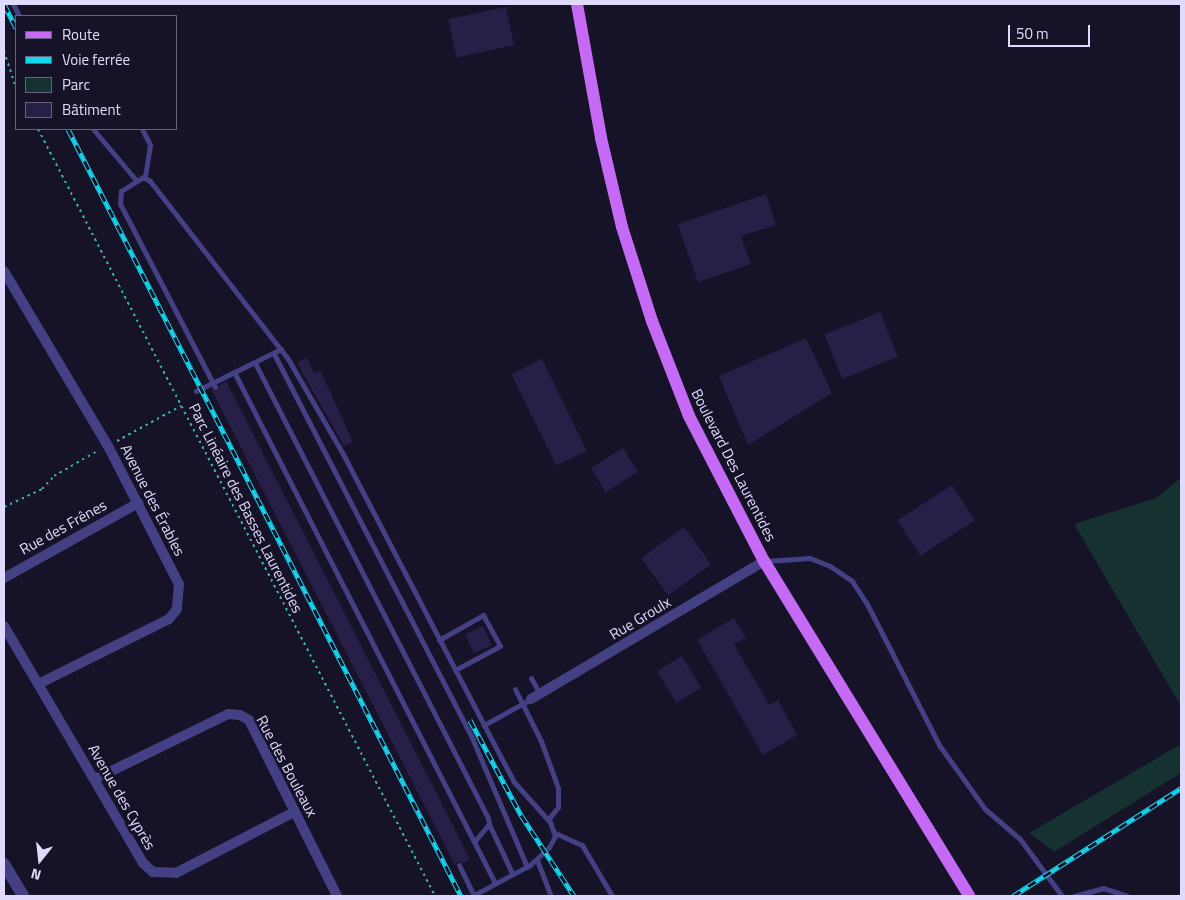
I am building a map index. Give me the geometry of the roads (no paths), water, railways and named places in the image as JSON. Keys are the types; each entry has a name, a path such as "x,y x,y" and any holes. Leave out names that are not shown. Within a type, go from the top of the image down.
{"main road":[{"name":"Boulevard Des Laurentides","path":"577,4 607,165 640,284 692,424 764,561 966,892"}],"street":[{"name":"Avenue des Érables","path":"4,271 111,444 179,584 177,609 169,619 38,684"},
{"name":"Rue des Frênes","path":"4,578 138,503"},
{"name":"Rue Groulx","path":"531,699 764,561"},
{"name":"Avenue des Cyprès","path":"4,626 143,863 152,872 164,875 176,874 294,812"},
{"name":"Rue des Bouleaux","path":"95,779 228,714 240,714 249,720 337,896"},
{"path":"4,864 23,896"}],"lane":[{"path":"94,130 136,180"},
{"path":"142,130 150,145 145,178 281,349 343,454 439,640 522,794 548,820 555,833 582,845 612,896"},
{"path":"145,178 136,180 121,191 120,204 213,385"},
{"path":"196,392 281,349"},
{"path":"274,354 472,738 527,867"},
{"path":"255,363 489,824 512,873"},
{"path":"234,372 495,883"},
{"path":"764,561 810,558 830,566 852,582 867,604 939,745 979,802 1020,839 1062,896"},
{"path":"439,640 484,615 500,646 455,670"},
{"path":"531,678 531,699 541,741 558,788 558,807 548,820"},
{"path":"515,689 531,699"},
{"path":"484,725 531,699"},
{"path":"474,842 489,824"},
{"path":"459,865 474,896 537,860 549,847 555,833"},
{"path":"537,860 551,896"},
{"path":"1074,896 1103,888 1127,896"}],"railway":[{"path":"4,4 15,26"},
{"path":"69,130 461,896"},
{"path":"470,720 521,815 574,896"},
{"path":"1013,896 1181,788"}]}
